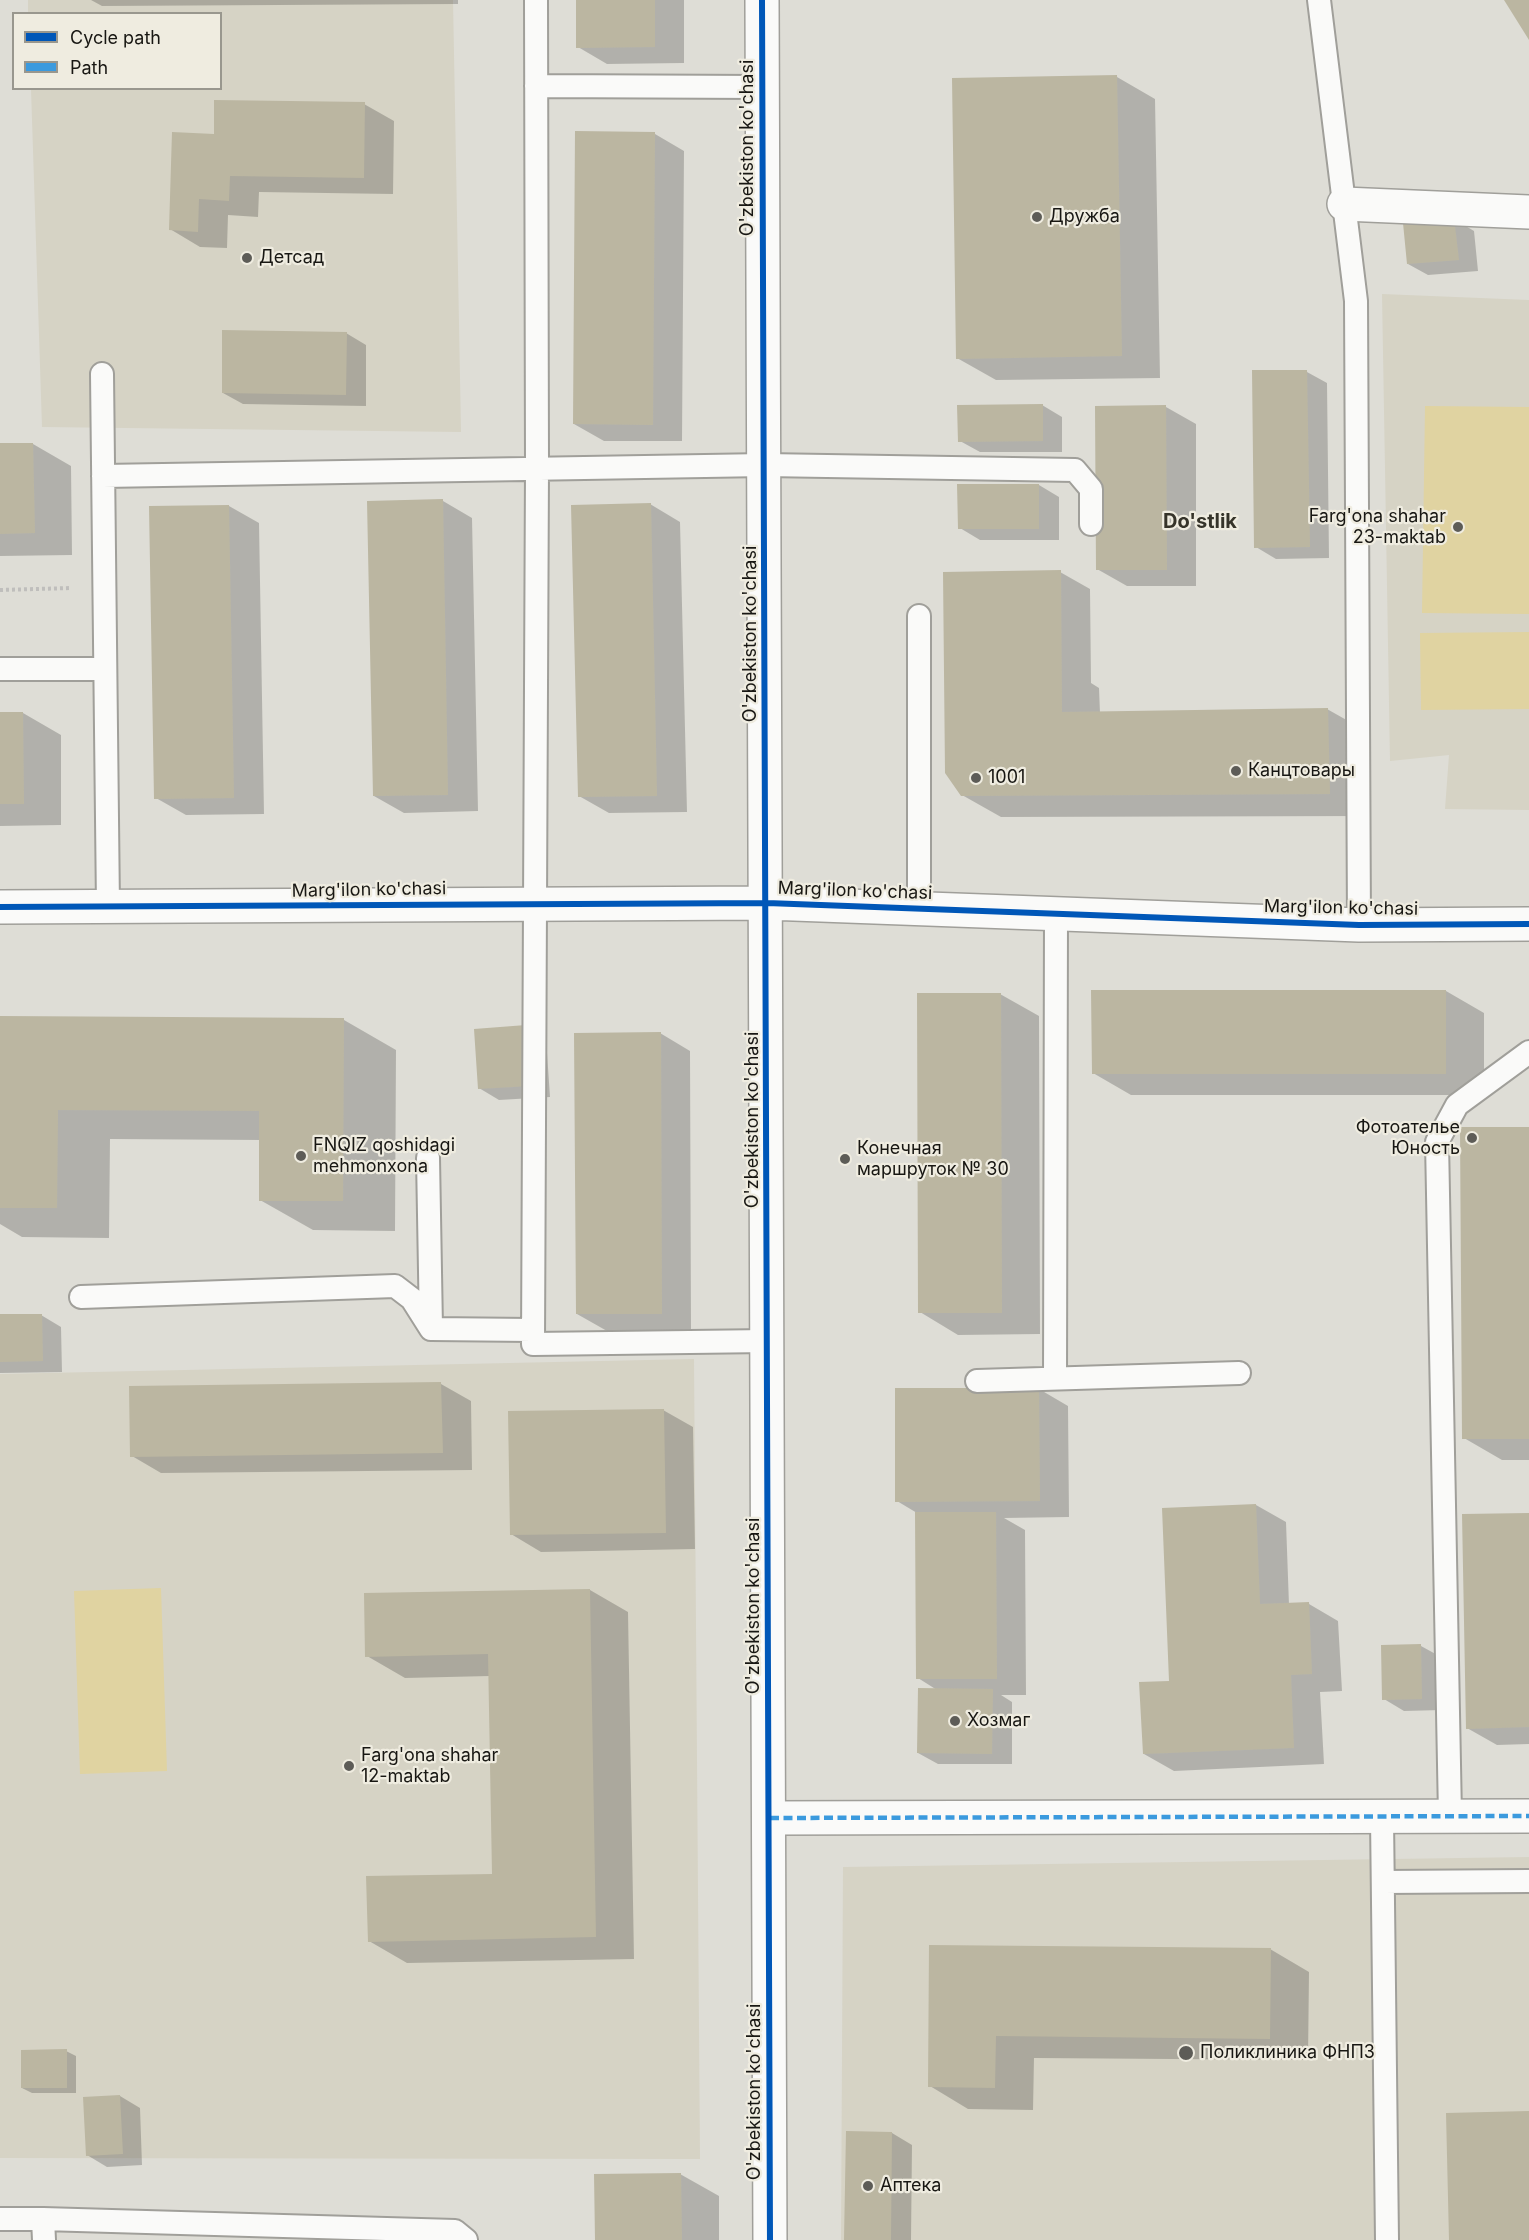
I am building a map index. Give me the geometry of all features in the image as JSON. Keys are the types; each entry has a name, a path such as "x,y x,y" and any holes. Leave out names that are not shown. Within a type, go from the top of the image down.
{"street":[{"name":"O'zbekiston ko'chasi","path":"762,0 770,2240"},
{"path":"1344,204 1529,212"},
{"name":"Marg'ilon ko'chasi","path":"0,907 767,903 1359,925 1529,924"},
{"path":"770,1818 1529,1816"}],"lane":[{"path":"536,0 537,468 533,1344 768,1341"},
{"path":"1319,0 1356,301 1359,925"},
{"path":"536,86 762,87"},
{"path":"102,374 108,907"},
{"path":"103,476 765,465 1075,470 1091,489 1091,524"},
{"path":"919,616 919,909"},
{"path":"0,669 105,669"},
{"path":"1055,1378 1056,914"},
{"path":"1450,1816 1437,1143 1457,1106 1529,1052"},
{"path":"428,1158 430,1329"},
{"path":"81,1297 395,1286 412,1299 430,1329"},
{"path":"430,1329 532,1330"},
{"path":"977,1381 1239,1373"},
{"path":"1382,1818 1387,2240"},
{"path":"1383,1882 1529,1881"},
{"path":"0,2219 44,2230 455,2231 466,2240"}],"path":[{"path":"0,590 103,587"}],"shaded area":[{"name":"Детсад","path":"28,0 453,0 461,432 42,427 31,90 222,90 222,12 28,12"},
{"name":"Farg'ona shahar 23-maktab","path":"1382,294 1529,300 1529,810 1445,809 1449,755 1390,761"},
{"path":"1425,406 1529,407 1529,614 1422,613"},
{"path":"1529,632 1529,709 1421,710 1420,633"},
{"name":"Farg'ona shahar 12-maktab","path":"694,1359 700,2159 0,2158 0,1374"},
{"path":"161,1588 167,1771 80,1774 74,1591"},
{"name":"Поликлиника ФНПЗ","path":"1529,1857 1529,2240 841,2240 843,1867"}],"building":[{"path":"576,0 655,0 655,47 576,48"},
{"path":"1504,0 1529,0 1529,40"},
{"name":"Дружба","path":"1117,75 1122,356 956,359 952,78"},
{"path":"214,100 365,102 364,178 230,176 229,201 199,199 198,232 169,230 172,132 214,134"},
{"path":"575,131 655,132 653,425 573,424"},
{"path":"1454,218 1459,260 1407,264 1403,223"},
{"path":"222,330 347,332 346,395 222,393"},
{"path":"1252,370 1307,370 1310,547 1254,548"},
{"path":"1043,404 1043,441 958,442 957,405"},
{"path":"1166,405 1167,570 1096,570 1095,406"},
{"path":"0,443 33,443 35,533 0,534"},
{"path":"957,484 1039,484 1039,529 958,529"},
{"path":"443,499 448,795 373,796 367,501"},
{"path":"651,503 657,796 578,797 571,505"},
{"path":"229,505 234,798 154,799 149,506"},
{"path":"1061,570 1062,712 1328,708 1330,794 961,796 945,773 943,572"},
{"path":"0,712 23,712 24,804 0,804"},
{"path":"1091,990 1446,990 1446,1074 1092,1074"},
{"path":"917,993 1001,993 1002,1313 918,1313"},
{"name":"FNQIZ qoshidagi mehmonxona","path":"0,1016 344,1018 343,1201 259,1201 259,1111 58,1110 57,1208 0,1208"},
{"path":"526,1025 530,1086 478,1089 474,1029"},
{"path":"661,1032 662,1314 576,1314 574,1033"},
{"path":"1460,1127 1529,1127 1529,1439 1462,1439"},
{"path":"0,1314 42,1314 43,1361 0,1362"},
{"path":"441,1382 443,1453 130,1457 129,1386"},
{"path":"895,1388 1039,1388 1040,1501 895,1502"},
{"path":"664,1409 666,1533 510,1535 508,1411"},
{"path":"1256,1504 1260,1604 1309,1602 1312,1674 1291,1675 1294,1748 1143,1754 1139,1682 1169,1681 1162,1508"},
{"path":"915,1512 996,1512 997,1679 916,1679"},
{"path":"1529,1513 1529,1727 1466,1729 1462,1514"},
{"path":"590,1589 596,1937 368,1942 366,1876 492,1874 488,1654 365,1657 364,1593"},
{"path":"1421,1644 1422,1699 1382,1700 1381,1645"},
{"name":"Хозмаг","path":"918,1688 993,1689 992,1754 917,1753"},
{"path":"929,1945 1271,1948 1270,2039 996,2036 995,2088 928,2087"},
{"path":"67,2049 67,2088 21,2088 21,2050"},
{"path":"120,2095 123,2154 86,2156 83,2097"},
{"path":"1529,2111 1529,2240 1449,2240 1446,2113"},
{"name":"Аптека","path":"846,2131 892,2132 891,2240 844,2240"},
{"path":"681,2173 682,2240 595,2240 594,2174"}],"marked path":[{"path":"770,1818 1529,1816"}],"cycle path":[{"path":"762,0 770,2240"},
{"path":"0,907 767,903 1359,925 1529,924"}],"place":[{"name":"Дружба","path":"1037,217"},
{"name":"Детсад","path":"247,258"},
{"name":"Farg'ona shahar 23-maktab","path":"1458,527"},
{"name":"Канцтовары","path":"1236,771"},
{"name":"1001","path":"976,778"},
{"name":"Фотоателье Юность","path":"1472,1138"},
{"name":"FNQIZ qoshidagi mehmonxona","path":"301,1156"},
{"name":"Конечная маршруток № 30","path":"845,1159"},
{"name":"Хозмаг","path":"955,1721"},
{"name":"Farg'ona shahar 12-maktab","path":"349,1766"},
{"name":"Поликлиника ФНПЗ","path":"1186,2053"},
{"name":"Аптека","path":"868,2186"}],"district":[{"name":"Do'stlik","path":"1200,522"}]}
